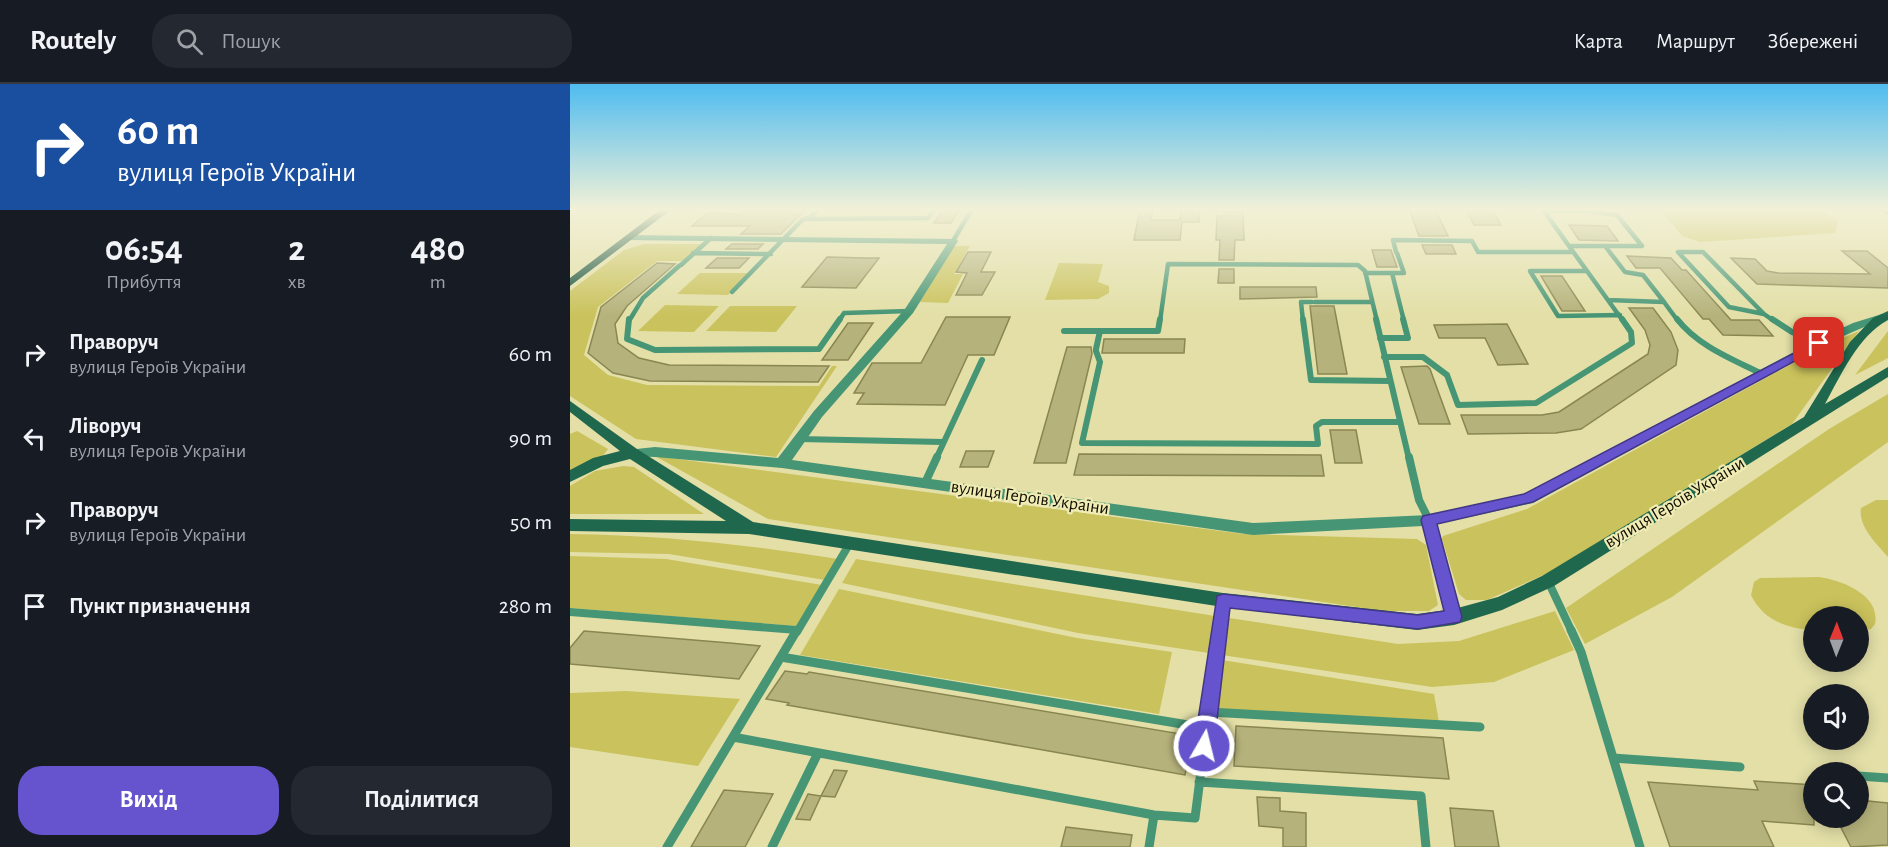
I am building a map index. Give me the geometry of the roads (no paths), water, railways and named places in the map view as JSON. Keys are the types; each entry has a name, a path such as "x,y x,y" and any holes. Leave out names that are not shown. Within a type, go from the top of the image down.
{"main road":[{"path":"570,283 620,245"},
{"path":"1807,422 1841,364 1885,316"},
{"path":"1841,364 1850,376 1869,382"},
{"name":"вулиця Героїв України","path":"570,525 749,528 1223,600 1418,622 1454,617 1502,603 1548,580 1888,371"},
{"name":"вулиця Героїв України","path":"570,405 632,453 749,528"},
{"path":"570,477 598,462 632,453"}],"street":[{"path":"782,463 818,414 909,311 951,245"},
{"name":"вулиця Героїв України","path":"632,453 655,452 782,463 1253,529 1429,520 1528,499 1819,343 1857,325 1885,316"},
{"path":"1429,520 1454,617"}],"lane":[{"path":"704,245 633,310 628,317 627,339 655,350 819,349 844,313 909,311"},
{"path":"732,292 780,245"},
{"path":"1365,273 1404,273 1394,245"},
{"path":"1474,245 1478,252 1641,245"},
{"path":"1384,357 1423,357 1447,375 1458,405 1536,403 1632,343 1631,332 1620,315 1567,245"},
{"path":"1605,246 1625,272 1643,276 1688,332 1702,343 1762,374"},
{"path":"1764,314 1729,307 1678,252 1703,252 1764,314 1792,332 1819,343"},
{"path":"693,254 771,254"},
{"path":"1064,331 1158,331 1168,264 1358,265 1365,273 1370,302 1419,500 1429,520"},
{"path":"1586,271 1530,271 1558,316 1620,315"},
{"path":"1380,338 1408,338 1392,273"},
{"path":"1608,300 1664,302"},
{"path":"1370,302 1302,302 1311,380 1390,381"},
{"path":"1100,331 1096,350 1100,362 1082,443 1318,444 1316,426 1322,422 1400,422"},
{"path":"925,483 982,360"},
{"path":"799,439 943,442"},
{"path":"667,847 850,543"},
{"path":"1548,580 1581,652 1640,847"},
{"path":"733,737 1154,815 1195,818 1223,600"},
{"path":"570,612 797,630"},
{"path":"781,657 1206,728"},
{"path":"1209,712 1480,727"},
{"path":"772,847 818,753"},
{"path":"1613,758 1740,767"},
{"path":"1869,777 1888,778"},
{"path":"1199,782 1421,796 1426,847"},
{"path":"1149,847 1154,815"}]}
